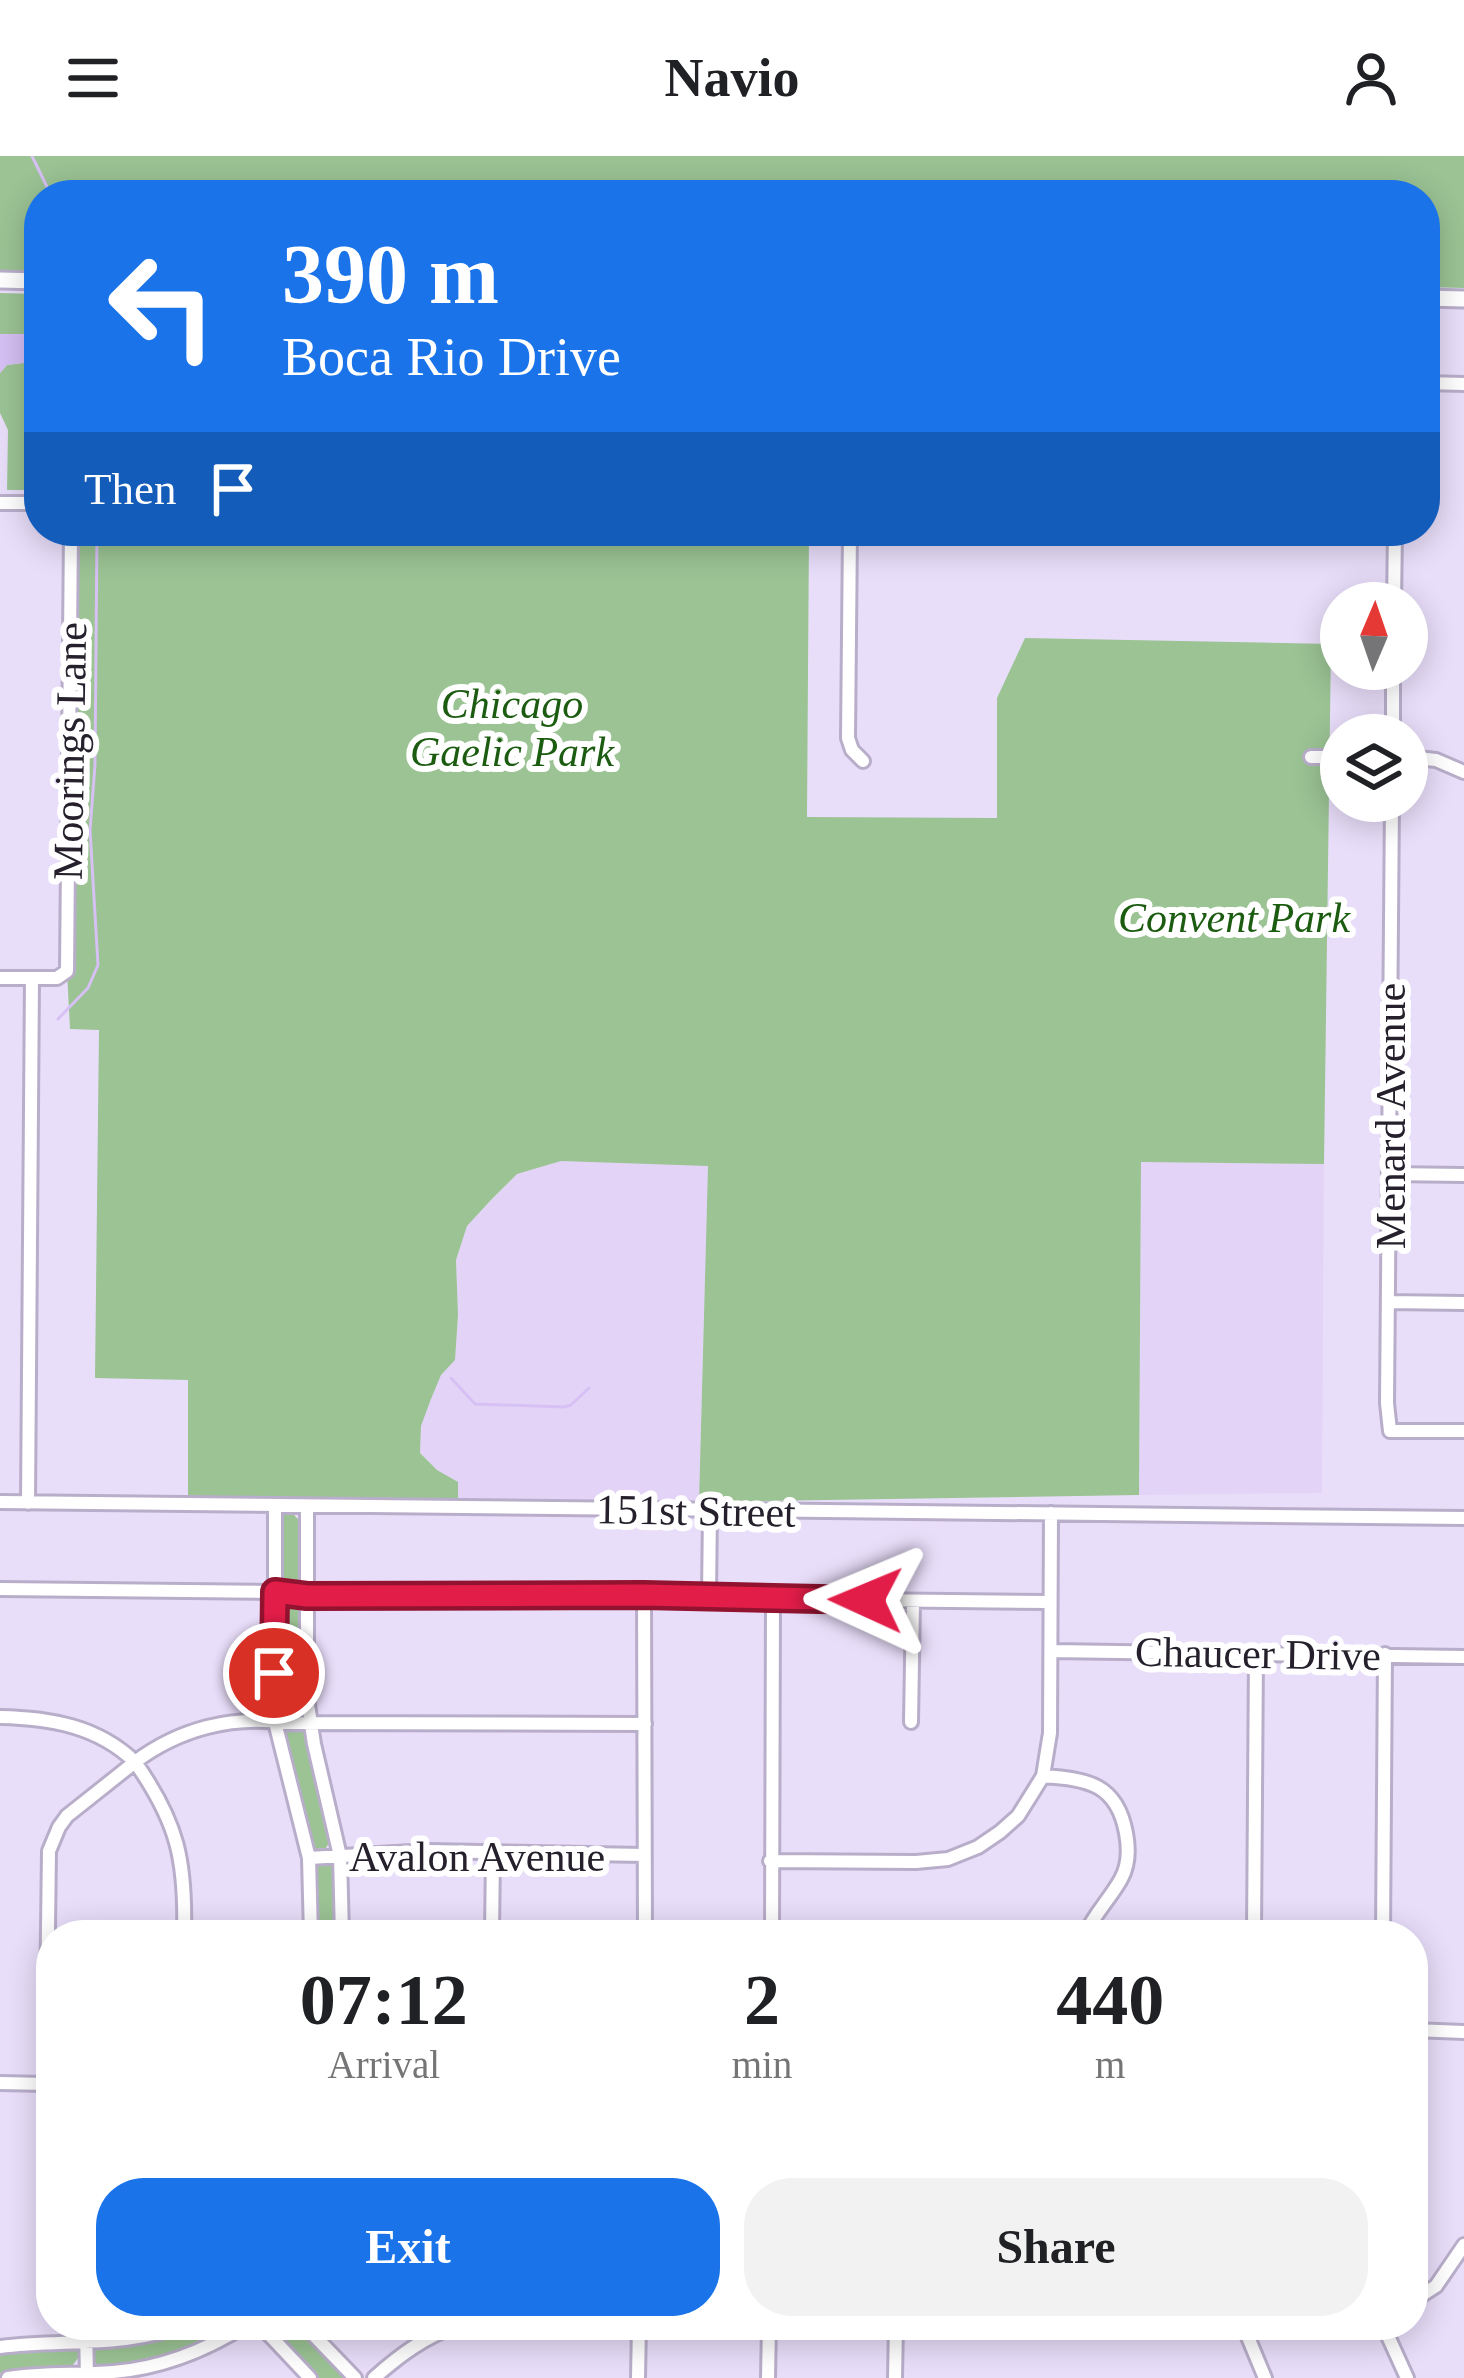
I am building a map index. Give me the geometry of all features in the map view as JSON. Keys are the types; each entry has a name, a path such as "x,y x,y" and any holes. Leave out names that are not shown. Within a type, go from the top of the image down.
{"street":[{"name":"Moorings Lane","path":"32,979 57,978 67,971 71,546"},
{"path":"850,546 848,738 862,761"},
{"path":"1394,582 1395,546"},
{"path":"1312,758 1320,758"},
{"path":"1428,760 1464,772"},
{"name":"Menard Avenue","path":"1392,822 1390,1431 1464,1431"},
{"path":"0,978 32,979 28,1503"},
{"path":"1390,1174 1464,1175"},
{"path":"1388,1302 1464,1303"},
{"name":"151st Street","path":"0,1502 1464,1518"},
{"path":"275,1505 275,1722 309,1858 311,1920"},
{"path":"307,1505 306,1678 310,1722 340,1856 342,1920"},
{"path":"709,1596 710,1510"},
{"path":"770,1861 948,1859 978,1847 1018,1816 1042,1776 1050,1732 1051,1514"},
{"path":"0,1589 1050,1601"},
{"path":"644,1595 645,1920"},
{"path":"772,1920 773,1599"},
{"path":"911,1722 913,1601"},
{"name":"Chaucer Drive","path":"1051,1651 1464,1657"},
{"path":"1254,1920 1256,1653"},
{"path":"1383,1920 1385,1654"},
{"path":"0,1718 70,1725 121,1748 135,1762 156,1792 175,1836 182,1863 184,1920"},
{"path":"48,1920 49,1851 67,1816 155,1747 212,1726 241,1720 645,1724"},
{"path":"1042,1776 1080,1780 1116,1799 1129,1846 1125,1870 1092,1920"},
{"name":"Avalon Avenue","path":"309,1858 428,1851 644,1855"},
{"path":"492,1920 493,1852"},
{"path":"1428,2031 1464,2032"},
{"path":"0,2084 36,2084"},
{"path":"1428,2292 1464,2246"},
{"path":"0,2347 41,2340"},
{"path":"87,2340 87,2375"},
{"path":"8,2378 136,2369 164,2364 223,2340"},
{"path":"274,2340 310,2378"},
{"path":"318,2340 355,2378"},
{"path":"374,2378 423,2340"},
{"path":"638,2378 639,2340"},
{"path":"768,2378 769,2340"},
{"path":"895,2378 896,2340"},
{"path":"1249,2340 1265,2378"},
{"path":"1390,2340 1407,2378"}],"shaded area":[{"path":"0,334 24,334 24,363 7,365 0,373"},
{"path":"561,1161 708,1165 699,1502 458,1503 458,1482 420,1453 421,1426 431,1399 441,1375 455,1359 456,1260 467,1226 517,1174"},
{"path":"1141,1162 1324,1164 1322,1493 1139,1495"}],"green space":[{"path":"0,156 1464,156 1464,288 1440,287 1440,180 24,180 24,273 0,272"},
{"path":"0,293 24,294 24,334 0,334"},
{"path":"24,363 24,490 7,490 8,430 0,413 0,373 7,365"},
{"path":"71,546 809,546 807,817 997,818 997,698 1025,638 1320,644 1320,690 1330,690 1330,714 1320,714 1320,822 1329,822 1324,1164 1141,1162 1139,1495 699,1502 708,1166 561,1161 517,1174 467,1226 456,1260 455,1360 441,1375 431,1399 421,1426 420,1453 458,1482 458,1503 188,1497 188,1380 95,1378 99,1030 70,1029"},
{"path":"284,1515 294,1515 301,1522 301,1576 290,1586 278,1576"},
{"path":"296,1600 302,1610 302,1705 298,1715 281,1710 280,1602"},
{"path":"301,1728 308,1737 331,1839 326,1848 310,1846 284,1740 287,1730"},
{"path":"328,1862 336,1870 338,1920 314,1920 314,1867"},
{"path":"133,2340 207,2340 154,2358 101,2368 93,2358 97,2346"},
{"path":"280,2340 313,2340 348,2378 317,2378"},
{"path":"77,2346 79,2357 72,2366 0,2373 0,2351"}],"waterway":[{"path":"32,156 44,180"},
{"path":"58,1019 88,988 98,965 90,830 97,546"},
{"path":"451,1378 475,1404 564,1407 589,1388"}],"route":[{"path":"274,1673 275,1592 866,1600"}],"park label":[{"name":"Chicago Gaelic Park","path":"512,727"},
{"name":"Convent Park","path":"1234,917"}]}
